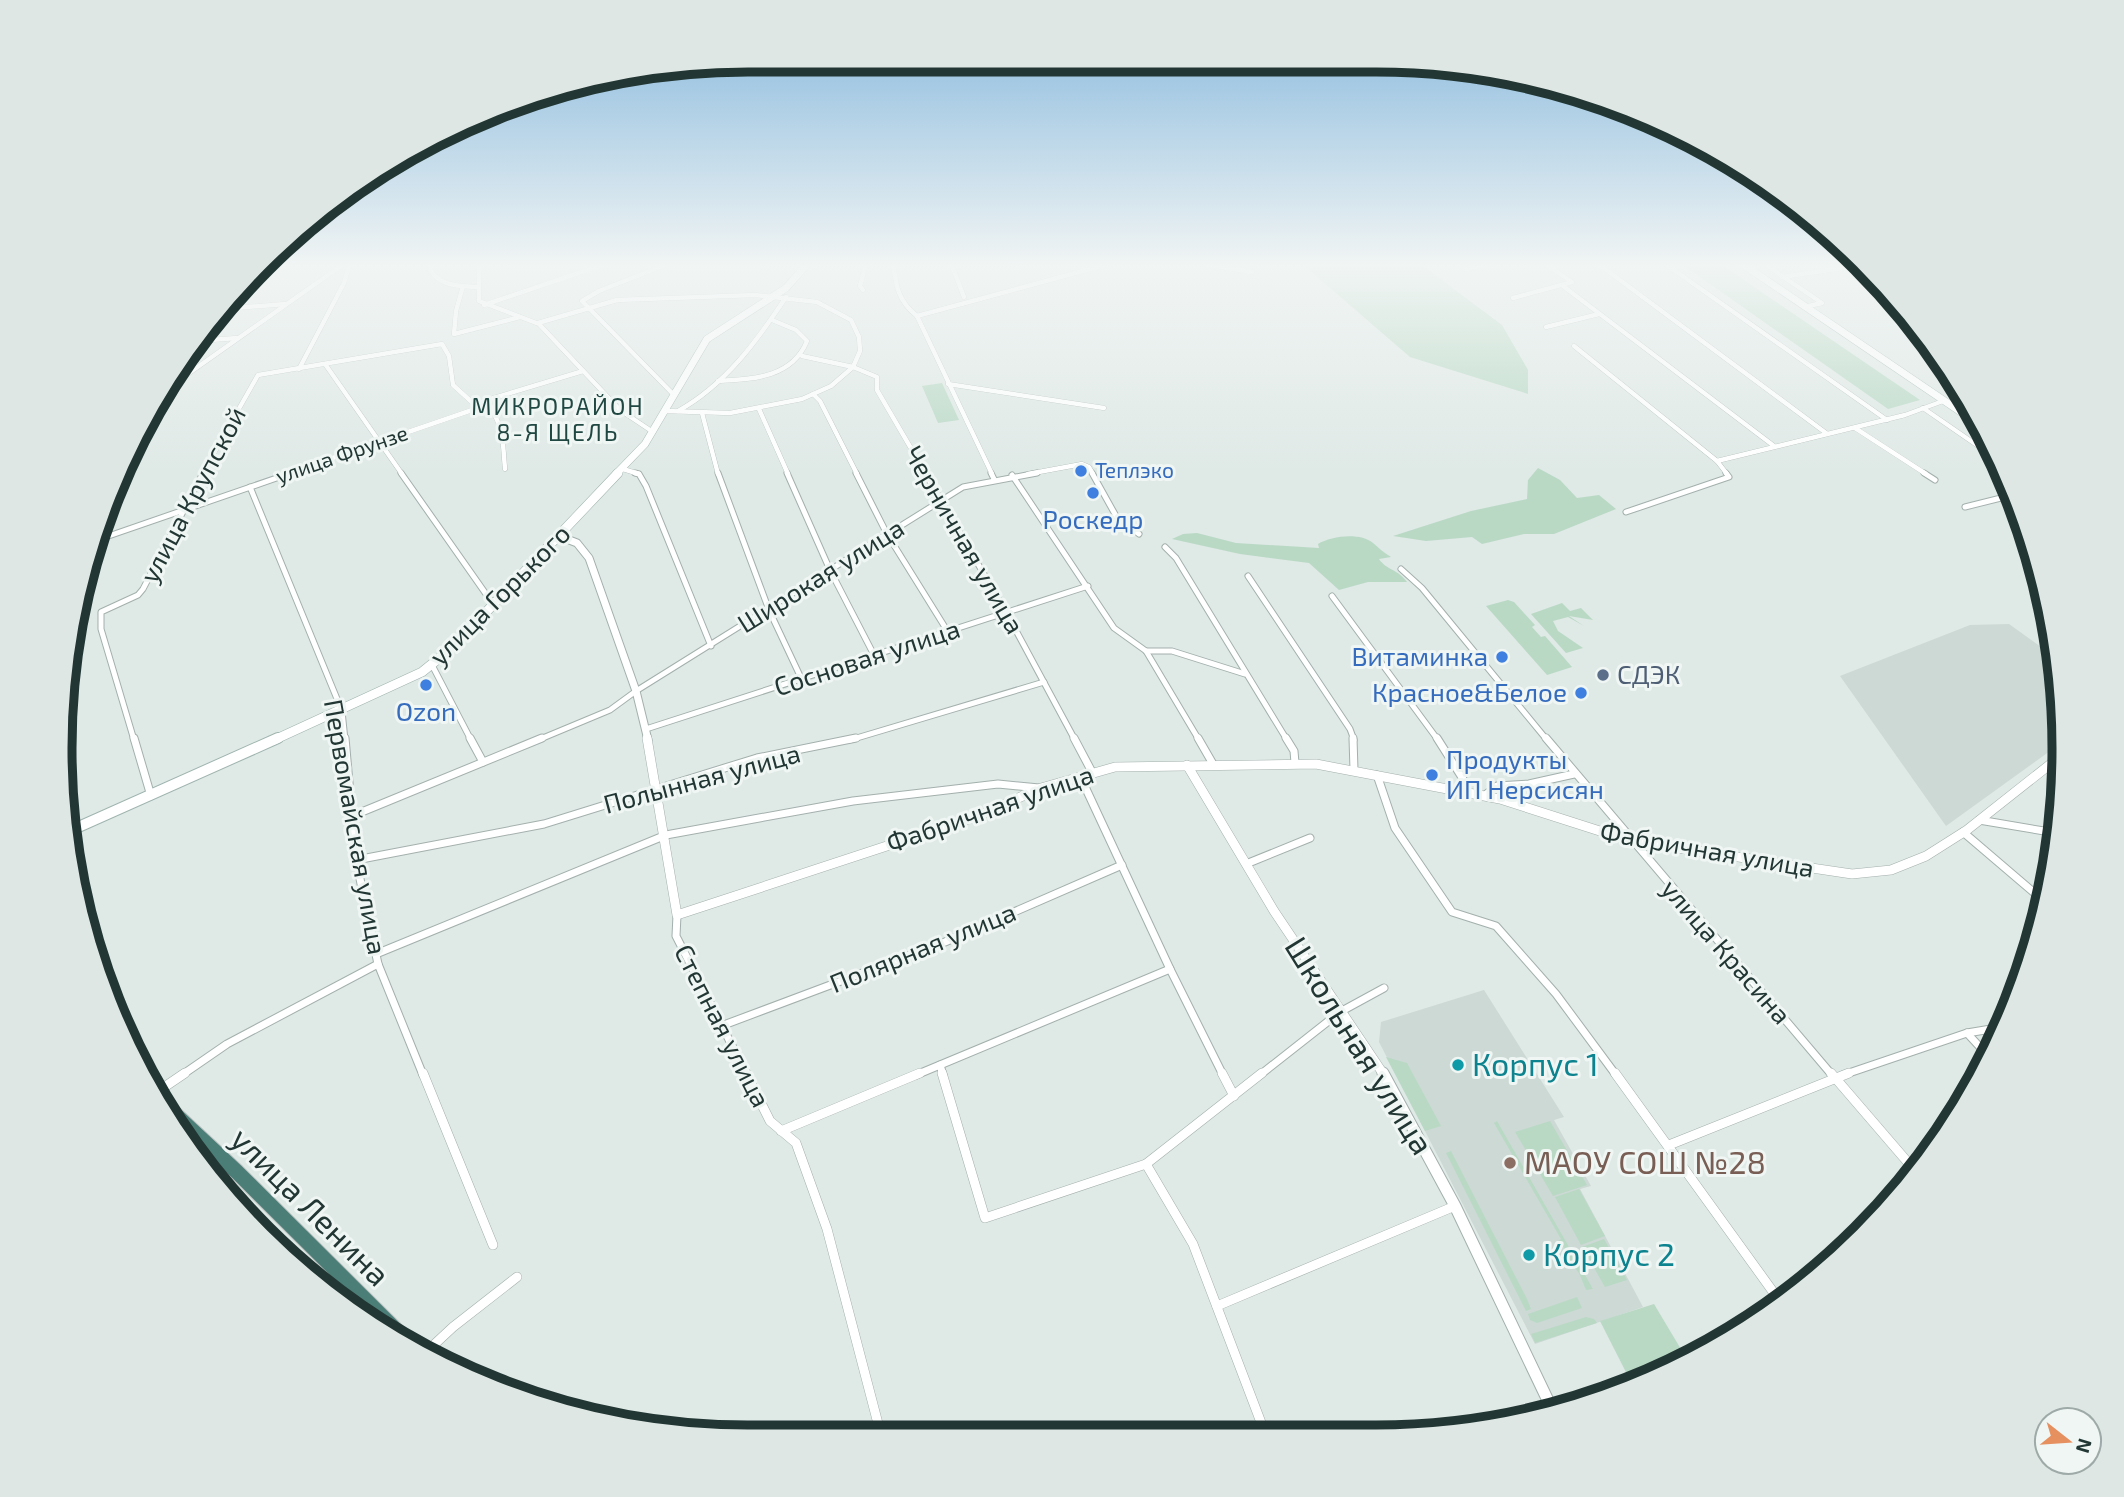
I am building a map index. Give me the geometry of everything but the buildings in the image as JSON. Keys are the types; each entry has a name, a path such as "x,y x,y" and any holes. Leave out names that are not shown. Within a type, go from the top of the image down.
{"highway":[{"name":"улица Ленина","path":"187,1126 237,1172 371,1310"}],"main road":[{"name":"улица Горького","path":"77,828 393,687 432,665 453,647 623,469 653,432 707,339 717,333"},
{"path":"1843,333 1964,415"}],"street":[{"path":"186,374 246,333"},
{"path":"299,369 318,333"},
{"path":"547,333 615,407 653,432"},
{"path":"611,333 674,395"},
{"path":"676,412 691,405 718,381 761,333"},
{"path":"718,381 765,376 784,368 802,356 807,341 799,333"},
{"path":"665,411 702,413 759,409 813,394 831,386 853,367 860,351 857,333"},
{"path":"925,333 994,480"},
{"path":"1628,333 1774,446"},
{"path":"1690,333 1826,433"},
{"path":"1762,333 1887,420"},
{"path":"210,340 239,338"},
{"path":"299,369 442,344 449,356 453,385 474,404"},
{"path":"1574,346 1717,461 1729,477 1626,512"},
{"name":"Черничная улица","path":"802,356 853,367 877,377 877,390 1006,612 1093,772"},
{"path":"326,364 493,604"},
{"name":"улица Крупской","path":"151,796 102,629 102,612 138,595 143,589 181,512 258,375 299,369"},
{"name":"улица Фрунзе","path":"106,537 475,409 474,404 583,371"},
{"path":"948,384 1104,408"},
{"path":"813,394 820,401 887,534 948,632"},
{"path":"488,400 502,431 505,469"},
{"path":"1717,461 1887,420 1944,401"},
{"path":"1923,408 1982,448"},
{"path":"759,409 830,570 875,657"},
{"path":"702,413 711,455 769,610 802,680"},
{"path":"1854,428 1935,480"},
{"name":"Широкая улица","path":"352,816 610,710 636,691 963,487 1012,475 1082,464 1089,467 1116,516 1139,534"},
{"path":"623,469 639,474 646,485 711,646"},
{"path":"1012,475 1114,628 1146,652 1213,764"},
{"name":"Первомайская улица","path":"250,487 341,710 356,860 378,964 493,1245"},
{"path":"1965,507 2004,497"},
{"name":"Степная улица","path":"559,536 577,543 589,558 636,691 666,835 677,915 676,936 770,1121 796,1143 827,1229 878,1425"},
{"path":"1165,547 1176,558 1294,751 1295,764"},
{"name":"улица Красина","path":"1401,569 1439,608 1574,774 1909,1164"},
{"path":"1248,576 1350,729 1355,743 1354,770"},
{"name":"Сосновая улица","path":"646,729 1088,586"},
{"path":"1332,596 1431,729 1463,779 1462,790"},
{"path":"1146,652 1172,651 1245,674"},
{"path":"432,665 483,762"},
{"name":"Полынная улица","path":"356,860 544,824 758,758 836,744 1044,682"},
{"name":"Фабричная улица","path":"677,915 975,817 1041,788 1115,767 1295,764 1354,770 1485,795 1631,841 1852,874 1878,873 1905,865 1963,832 2052,763"},
{"name":"Школьная улица","path":"1187,765 1340,1012 1359,1034 1388,1080 1455,1206 1549,1402"},
{"path":"1485,795 1497,786 1529,784 1574,774"},
{"path":"1377,775 1395,828 1452,912 1496,926 1556,994 1669,1145 1775,1294"},
{"path":"1080,776 1170,969 1234,1096"},
{"path":"376,954 666,835 853,801 998,784 1041,788"},
{"path":"1978,820 2047,831"},
{"path":"1963,832 2036,894"},
{"path":"1246,864 1310,838"},
{"name":"Полярная улица","path":"721,1026 945,942 1122,866"},
{"path":"163,1088 227,1044 378,964"},
{"path":"781,1131 1170,969"},
{"path":"940,1065 985,1218 1146,1164 1340,1012 1384,988"},
{"path":"1669,1145 1835,1078 1967,1033 1991,1029"},
{"path":"1967,1033 1982,1049"},
{"path":"1146,1164 1193,1244 1262,1425"},
{"path":"1217,1306 1455,1206"},
{"path":"432,1346 517,1277"}],"shaded area":[{"path":"2009,624 2044,649 2051,704 2052,750 1946,826 1840,676 1970,625"},
{"name":"МАОУ СОШ №28","path":"1484,990 1564,1117 1554,1120 1591,1186 1580,1189 1643,1307 1535,1344 1379,1042 1381,1022"}],"green space":[{"path":"1382,333 1507,333 1528,370 1528,394 1410,357"},
{"path":"1780,333 1821,333 1920,400 1888,409"},
{"path":"942,383 959,420 938,423 922,386"},
{"path":"1538,468 1560,480 1577,498 1599,495 1616,509 1554,534 1524,534 1482,544 1472,537 1426,541 1393,536 1471,511 1527,499 1528,480"},
{"path":"1197,533 1236,543 1319,548 1318,544 1330,539 1361,537 1391,557 1379,559 1407,582 1368,582 1339,590 1309,563 1240,554 1172,539 1183,534"},
{"path":"1508,600 1514,602 1535,625 1532,627 1541,637 1545,636 1572,667 1547,675 1486,606"},
{"path":"1562,603 1570,611 1581,608 1593,620 1569,616 1584,626 1568,617 1553,621 1558,631 1583,648 1566,653 1531,614"},
{"path":"1386,1057 1407,1063 1441,1126 1425,1131"},
{"path":"1497,1121 1593,1289 1586,1290 1579,1273 1568,1260 1564,1247 1558,1241 1561,1239 1494,1123"},
{"path":"1550,1121 1587,1185 1553,1196 1515,1132"},
{"path":"1451,1151 1531,1309 1526,1311 1446,1153"},
{"path":"1579,1189 1605,1236 1581,1245 1555,1197"},
{"path":"1604,1239 1627,1280 1605,1287 1582,1247"},
{"path":"1577,1297 1582,1308 1537,1323 1530,1320 1528,1314"},
{"path":"1654,1304 1682,1351 1628,1376 1600,1321"},
{"path":"1586,1317 1597,1323 1535,1343 1531,1334"}],"place":[{"name":"Теплэко","path":"1081,471"},
{"name":"Роскедр","path":"1093,493"},
{"name":"Витаминка","path":"1502,657"},
{"name":"СДЭК","path":"1603,675"},
{"name":"Ozon","path":"426,685"},
{"name":"Красное&Белое","path":"1581,693"},
{"name":"Продукты ИП Нерсисян","path":"1432,775"},
{"name":"Корпус 1","path":"1458,1065"},
{"name":"МАОУ СОШ №28","path":"1510,1163"},
{"name":"Корпус 2","path":"1529,1255"}],"district":[{"name":"МИКРОРАЙОН 8-Я ЩЕЛЬ","path":"558,420"}]}
